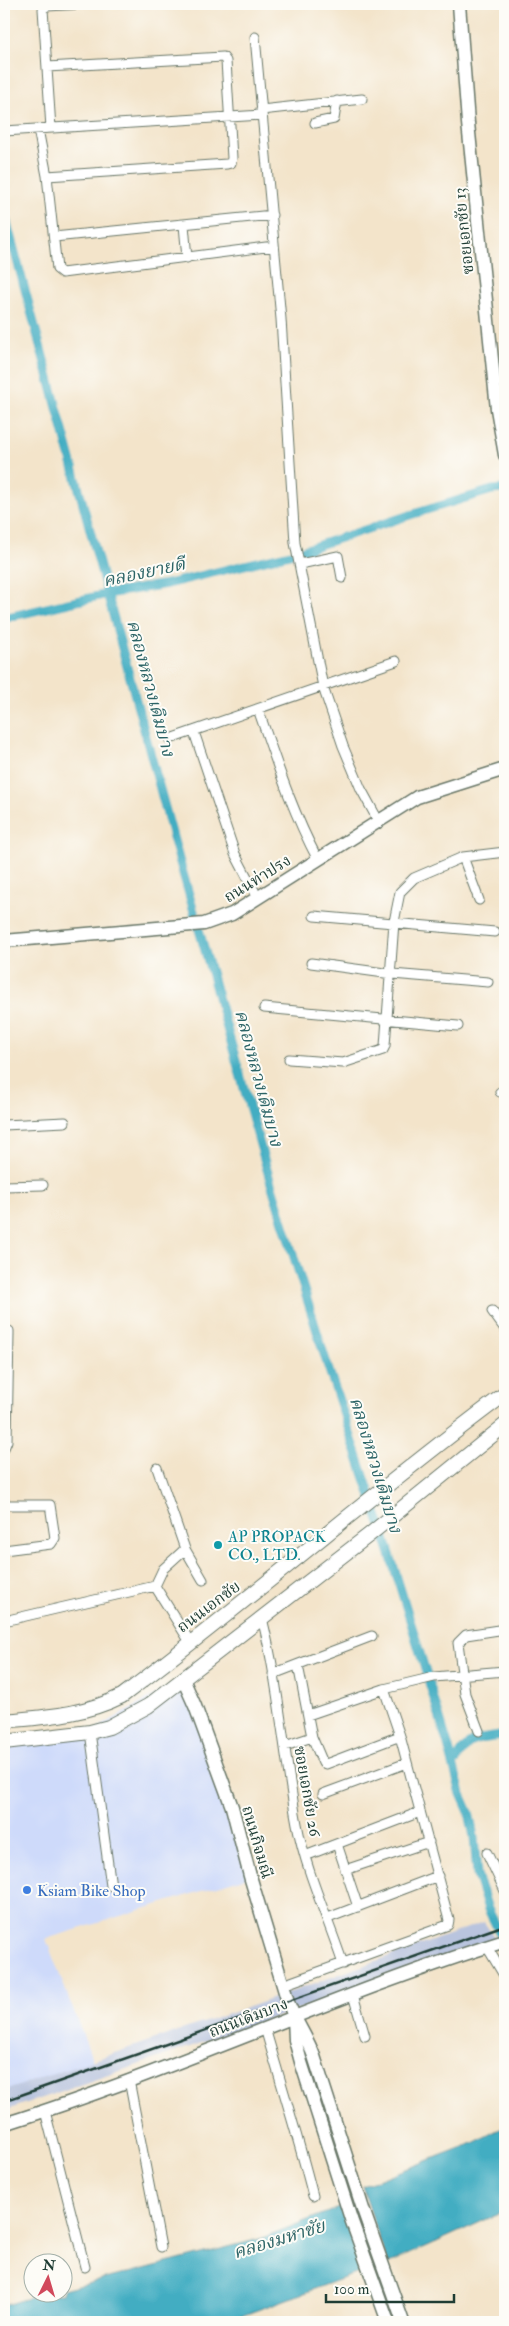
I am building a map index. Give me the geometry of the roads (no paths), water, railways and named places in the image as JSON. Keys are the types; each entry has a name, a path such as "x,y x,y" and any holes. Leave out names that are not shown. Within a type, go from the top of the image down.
{"main road":[{"name":"ถนนเอกชัย","path":"4,1721 76,1713 101,1707 122,1696 251,1596 378,1492 505,1394"},
{"path":"4,1742 90,1732 109,1727 130,1717 183,1679 369,1535 505,1425"},
{"path":"173,1656 183,1679"}],"street":[{"path":"51,128 44,9 47,6 84,4"},
{"name":"ซอยเอกชัย 13","path":"459,4 468,122 496,400 505,455"},
{"path":"255,37 281,320 295,543 323,687 343,746 361,789 379,822"},
{"path":"46,67 223,57 226,61 232,158 231,163 227,164 47,176"},
{"path":"4,131 230,117 362,99"},
{"path":"315,124 334,119 337,102"},
{"path":"38,129 47,176 57,269 64,274 274,246"},
{"path":"54,237 272,215"},
{"path":"184,224 187,258"},
{"path":"300,564 338,556 342,578"},
{"path":"170,739 396,661"},
{"path":"258,709 284,787 298,822 318,860"},
{"path":"194,732 235,854 258,898"},
{"name":"ถนนท่าปรง","path":"4,941 204,924 232,914 417,797 505,770"},
{"path":"289,1059 343,1063 380,1052 385,1046 392,974 394,922 398,900 403,888 427,872 463,857 505,852"},
{"path":"463,857 479,900"},
{"path":"314,916 495,932"},
{"path":"311,963 392,974 488,982"},
{"path":"264,1008 458,1026"},
{"path":"4,1125 65,1122"},
{"path":"4,1186 43,1185"},
{"path":"492,1310 505,1329"},
{"path":"4,1329 9,1331 6,1389 8,1441 4,1448"},
{"path":"157,1468 185,1550 203,1580"},
{"path":"4,1505 48,1504 55,1538 51,1544 4,1550"},
{"path":"155,1586 163,1568 185,1550"},
{"path":"155,1586 190,1642"},
{"path":"4,1621 155,1586"},
{"name":"ซอยเอกชัย 26","path":"262,1618 273,1674 297,1825 305,1856 343,1964"},
{"path":"479,1731 461,1676 457,1648 459,1640 466,1635 505,1629"},
{"path":"273,1674 372,1636"},
{"path":"298,1665 312,1737 323,1763 326,1764 400,1736"},
{"path":"308,1715 384,1689 434,1677 505,1671"},
{"name":"ถนนกิจมณี","path":"183,1679 195,1706 232,1807 250,1876 283,1984 294,2017 306,2036 314,2056 364,2212 403,2322"},
{"path":"283,1984 446,1927 449,1920 400,1736 384,1689"},
{"path":"90,1732 111,1886"},
{"path":"285,1746 312,1737"},
{"path":"323,1794 407,1763"},
{"path":"305,1856 420,1812"},
{"path":"344,1870 429,1842"},
{"path":"336,1844 358,1907"},
{"path":"487,1853 505,1891"},
{"path":"328,1918 438,1876"},
{"name":"ถนนเดิมบาง","path":"4,2124 45,2111 353,1995 505,1941"},
{"path":"488,1947 505,1977"},
{"path":"353,1995 365,2036"},
{"name":"ถนนกิจมณี","path":"294,2017 295,2040 301,2062 351,2219 388,2322"},
{"path":"265,2028 284,2095 297,2132 313,2196"},
{"path":"129,2080 161,2247"},
{"path":"45,2111 85,2267"}],"water":[{"path":"505,2126 505,2211 388,2264 362,2186 473,2143"},
{"name":"คลองมหาชัย","path":"341,2207 363,2271 225,2322 4,2322 4,2306 11,2303 22,2300 22,2304 72,2304 72,2288 259,2239"}],"waterway":[{"name":"คลองหลวงเดิมบาง","path":"4,212 179,859 270,1180 328,1367 389,1551 461,1794 469,1812 474,1837 477,1875 488,1909 505,1944"},
{"name":"คลองยายดี","path":"304,550 410,515 492,490 504,489"},
{"name":"คลองยายดี","path":"4,618 107,594 167,584 290,554"},
{"path":"453,1765 470,1743 479,1739 505,1735"}],"railway":[{"path":"4,2101 505,1925"}],"place":[{"name":"AP PROPACK CO., LTD.","path":"218,1545"},
{"name":"Ksiam Bike Shop","path":"27,1890"}]}
